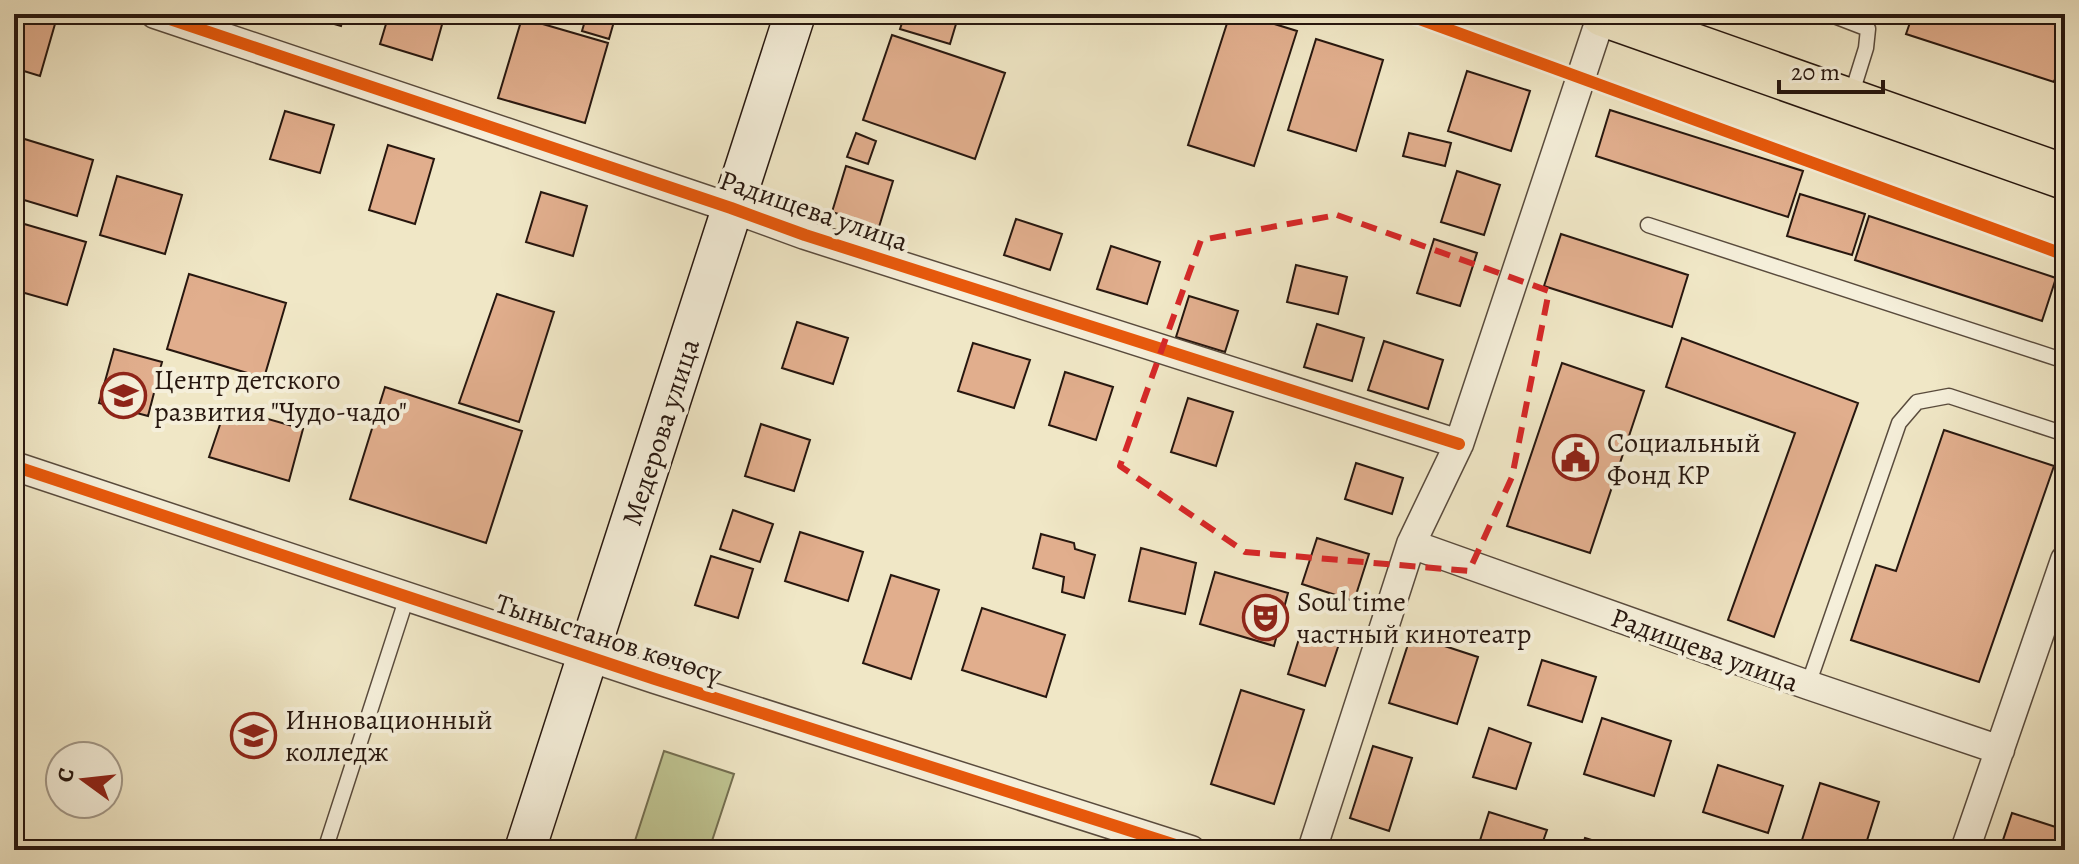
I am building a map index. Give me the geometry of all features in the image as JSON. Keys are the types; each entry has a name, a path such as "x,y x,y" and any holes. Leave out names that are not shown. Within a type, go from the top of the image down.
{"main road":[{"name":"Медерова улица","path":"525,850 795,14"},
{"path":"1602,14 2065,177"}],"street":[{"name":"Радищева улица","path":"155,14 805,235 1459,444"},
{"path":"1312,850 1411,544 1459,444 1602,14"},
{"name":"Тыныстанов көчөсү","path":"14,466 407,597 1189,850"},
{"name":"Радищева улица","path":"1411,544 2000,750"},
{"path":"1965,850 2065,560"}],"lane":[{"path":"1829,14 1868,29 1866,48 1849,101"},
{"path":"1648,225 2065,361"},
{"path":"1808,685 1899,423 1917,402 1949,396 2065,434"},
{"path":"325,850 407,597"}],"path":[{"path":"2059,108 2065,89"}],"highlighted area":[{"path":"1337,215 1549,291 1512,477 1469,571 1245,552 1120,466 1201,240"}],"green space":[{"path":"664,751 734,774 709,850 632,850"}],"building":[{"path":"14,14 55,24 40,76 14,68"},
{"path":"300,14 344,14 341,26"},
{"path":"389,14 445,14 432,60 380,44"},
{"path":"587,14 615,18 609,39 582,31"},
{"path":"905,14 959,14 950,44 900,29"},
{"path":"1230,14 1242,14 1297,31 1254,166 1188,145"},
{"path":"1913,14 2033,14 2065,25 2065,48 2054,82 1906,34"},
{"path":"522,18 608,43 585,123 498,98"},
{"path":"892,35 1005,73 975,159 863,120"},
{"path":"1316,39 1383,60 1356,151 1288,130"},
{"path":"1467,71 1530,91 1511,151 1448,131"},
{"path":"1610,110 1803,171 1788,217 1596,156"},
{"path":"285,111 334,125 320,173 270,159"},
{"path":"856,133 876,141 868,164 847,157"},
{"path":"1409,133 1451,143 1445,166 1403,156"},
{"path":"18,137 93,160 77,216 14,197 14,151"},
{"path":"388,145 434,159 415,224 369,210"},
{"path":"846,166 893,181 879,227 832,212"},
{"path":"1457,171 1500,185 1484,235 1441,222"},
{"path":"117,176 182,195 165,254 100,235"},
{"path":"541,192 587,206 573,256 526,242"},
{"path":"1800,194 1865,214 1852,255 1787,236"},
{"path":"1869,216 2056,278 2042,321 1855,260"},
{"path":"1016,219 1062,234 1050,270 1004,255"},
{"path":"14,221 86,242 67,305 14,290"},
{"path":"1561,234 1688,275 1672,327 1544,286"},
{"path":"1434,239 1477,253 1460,306 1417,293"},
{"path":"1111,246 1160,262 1147,304 1097,289"},
{"path":"1296,265 1347,277 1338,314 1287,302"},
{"path":"189,274 286,303 264,378 167,349"},
{"path":"497,294 554,312 519,422 459,403"},
{"path":"1189,296 1238,311 1225,352 1176,337"},
{"path":"797,322 848,338 833,384 782,368"},
{"path":"1317,324 1364,338 1352,381 1304,367"},
{"path":"1682,338 1858,403 1774,637 1728,620 1795,433 1666,387"},
{"path":"1384,341 1443,360 1428,409 1368,390"},
{"path":"973,343 1030,360 1014,408 958,391"},
{"path":"114,349 162,362 148,416 99,403"},
{"name":"Социальный Фонд КР","path":"1562,363 1644,391 1590,553 1507,526"},
{"path":"1065,372 1113,387 1096,440 1049,425"},
{"path":"385,387 522,431 486,543 350,499"},
{"path":"1188,398 1233,412 1216,466 1171,452"},
{"path":"226,407 303,429 289,481 209,457"},
{"path":"761,424 810,440 794,491 745,476"},
{"path":"1944,430 2054,466 1979,682 1851,640 1876,565 1896,571"},
{"path":"1356,463 1403,478 1392,514 1345,499"},
{"path":"733,510 773,524 760,562 720,549"},
{"path":"800,532 863,552 848,601 785,581"},
{"path":"1041,534 1074,543 1075,549 1095,555 1084,598 1062,592 1064,577 1033,568"},
{"path":"1317,538 1369,554 1354,601 1302,584"},
{"path":"1141,548 1196,563 1185,614 1129,601"},
{"path":"711,556 753,569 738,618 695,605"},
{"path":"1215,572 1288,593 1274,646 1200,624"},
{"path":"891,575 939,590 911,679 863,663"},
{"path":"982,608 1065,635 1046,697 962,670"},
{"path":"1302,629 1340,641 1325,686 1288,674"},
{"path":"1411,635 1478,657 1457,724 1389,703"},
{"path":"1542,660 1596,677 1582,722 1528,705"},
{"path":"1241,690 1304,710 1274,804 1211,784"},
{"path":"1602,718 1671,741 1654,796 1584,774"},
{"path":"1489,728 1531,743 1516,789 1473,777"},
{"path":"1373,746 1412,758 1389,831 1350,818"},
{"path":"1718,765 1783,786 1768,833 1703,812"},
{"path":"1820,783 1879,802 1864,850 1833,850 1802,840"},
{"path":"1489,812 1547,830 1540,850 1477,850"},
{"path":"2012,813 2065,830 2065,850 2000,849"},
{"path":"1585,838 1624,850 1581,850"}],"cycle path":[{"path":"155,14 805,235 1459,444"},
{"path":"1406,14 2065,255"},
{"path":"14,466 655,679 1191,850"}],"place":[{"name":"Центр детского развития \"Чудо-чадо\"","path":"123,395"},
{"name":"Социальный Фонд КР","path":"1576,458"},
{"name":"Soul time частный кинотеатр","path":"1266,617"},
{"name":"Инновационный колледж","path":"254,735"}]}
